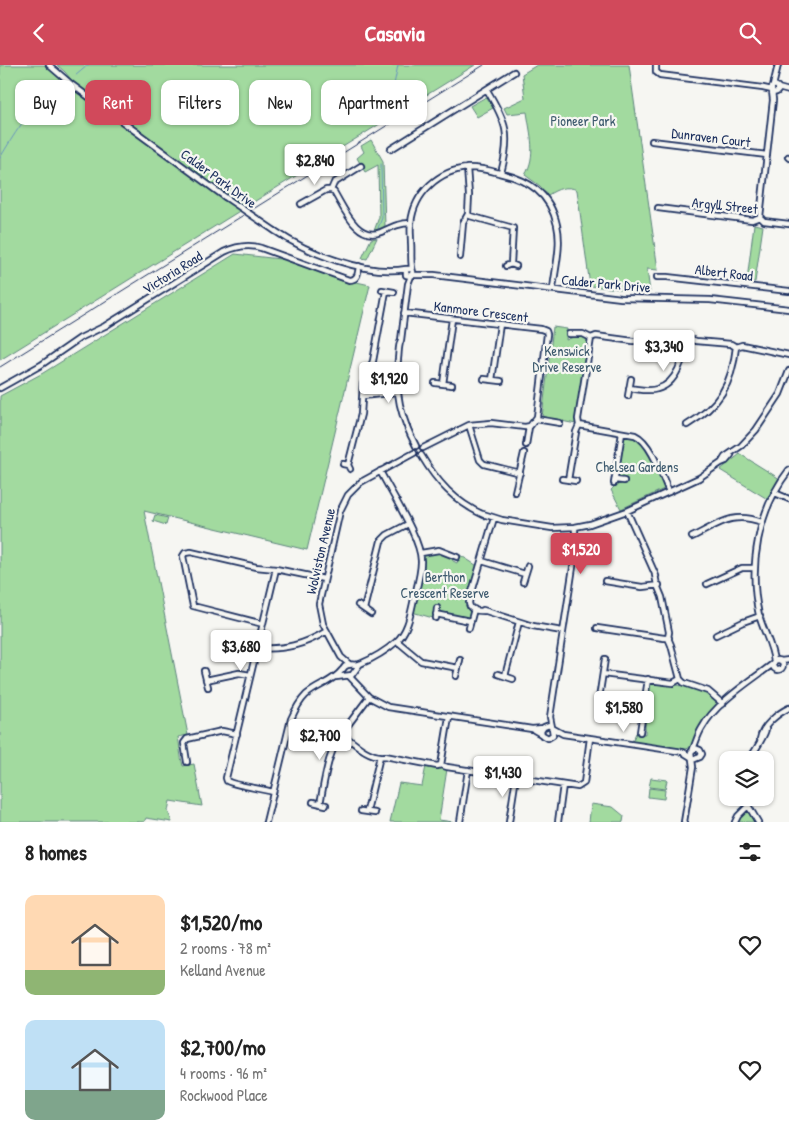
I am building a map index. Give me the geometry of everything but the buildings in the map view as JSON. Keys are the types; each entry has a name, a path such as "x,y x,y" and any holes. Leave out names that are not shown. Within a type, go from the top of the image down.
{"street":[{"name":"Calder Park Drive","path":"49,65 71,84 225,197 275,231 316,253 359,266 635,299 710,299 789,309"},
{"path":"656,65 656,71 660,75 788,91"},
{"path":"760,217 778,65"},
{"path":"391,149 514,72"},
{"path":"487,90 500,111 507,134 506,151 501,173"},
{"name":"Dunraven Court","path":"652,141 767,155"},
{"path":"331,190 334,183 361,166"},
{"path":"460,258 463,223 468,214 467,168"},
{"path":"416,446 403,420 397,393 399,355 402,347 401,340 411,261 411,223 418,201 428,186 447,174 467,168 501,173 518,178 536,188 552,210 558,227 559,239 553,289"},
{"path":"301,204 326,190 331,190 354,225 364,232 375,234 398,224 411,223"},
{"name":"Argyll Street","path":"658,208 750,219 760,217 764,221 789,224"},
{"path":"468,214 513,228 511,265"},
{"name":"Victoria Road","path":"0,388 41,365 80,338 105,326 224,252 236,247 248,245 261,248 349,280 353,280 356,277 359,266"},
{"name":"Albert Road","path":"657,277 789,291"},
{"path":"347,466 360,421 364,380 373,361 384,291 394,292"},
{"name":"Kanmore Crescent","path":"404,313 541,329 547,333 536,419"},
{"path":"444,384 452,319"},
{"path":"492,380 500,324"},
{"path":"569,334 582,334 591,338 596,336 633,341 681,339 685,342"},
{"path":"568,480 576,432 579,425 578,419 591,338"},
{"path":"685,342 693,339 696,341 731,344 736,348"},
{"path":"630,388 656,390 666,385 680,369 685,342"},
{"path":"736,348 742,345 789,355"},
{"path":"686,425 711,408 724,392 732,372 736,348"},
{"path":"416,446 413,450 414,453 420,455 433,475 451,495 460,502 494,519 552,528 575,527 600,522 627,512 634,507 699,478 729,459 756,430 780,394 789,371"},
{"path":"484,379 501,381"},
{"path":"628,396 631,379"},
{"path":"435,383 452,385"},
{"path":"362,396 397,393"},
{"path":"526,445 529,427 536,419 560,423"},
{"path":"416,446 423,448 469,425 491,423 529,427"},
{"path":"469,425 480,460 489,466 520,473"},
{"path":"579,425 642,438 653,455 670,491"},
{"path":"622,433 615,482 624,481"},
{"path":"420,455 423,453 423,448"},
{"name":"Wolviston Avenue","path":"349,665 341,657 323,624 319,605 343,504 358,485 414,453"},
{"path":"516,492 524,453"},
{"path":"783,667 777,662 760,616 756,594 755,568 762,522 775,493 789,470"},
{"path":"335,678 348,676 362,663 397,641 404,631 410,614 420,570 421,553 416,538 380,471"},
{"path":"562,479 576,481"},
{"path":"775,493 789,499"},
{"path":"627,512 655,575 659,579 658,585 662,590 670,629 669,638 673,644 679,680"},
{"path":"692,537 735,517 751,518 762,522"},
{"path":"468,627 474,609 471,603 472,597 494,519"},
{"path":"364,609 381,541 387,535 408,524"},
{"path":"561,631 565,627 564,621 575,554 575,527"},
{"path":"421,553 439,550 457,557"},
{"path":"263,624 193,606 183,556 185,553 191,552 256,567 276,569 324,579"},
{"path":"482,561 525,574"},
{"path":"523,582 528,565"},
{"path":"707,585 742,568 755,568"},
{"path":"273,792 232,784 227,781 227,775 276,569"},
{"path":"605,581 642,587 658,585"},
{"path":"358,605 371,614"},
{"path":"437,608 436,616 470,621"},
{"path":"474,609 518,623 561,631"},
{"path":"716,635 760,616"},
{"path":"505,676 518,623"},
{"path":"597,628 669,638"},
{"path":"258,648 274,649 299,645 327,631"},
{"path":"551,736 553,733 550,717 563,636 561,631"},
{"path":"397,641 421,661 458,668"},
{"name":"Wolviston Avenue","path":"341,657 343,669"},
{"path":"598,705 605,659"},
{"path":"456,676 460,660"},
{"path":"684,822 693,767 692,750 706,722 747,681 777,662 789,661"},
{"path":"764,671 780,670 789,661"},
{"path":"776,669 777,662"},
{"path":"266,822 294,711 306,696 335,678 343,669 349,665 362,663"},
{"path":"349,665 354,668 356,683"},
{"path":"343,669 343,673 369,697 388,707 449,718 532,729 549,725 563,734"},
{"path":"204,671 208,687"},
{"path":"603,673 670,683 679,680 708,691 723,704"},
{"path":"206,679 236,674 250,675"},
{"path":"498,674 513,679"},
{"path":"640,732 648,679"},
{"path":"320,804 337,739 344,733 369,697"},
{"path":"754,751 760,739 766,733 766,728 778,713 789,708"},
{"path":"542,735 541,731 550,717"},
{"path":"442,764 449,718"},
{"path":"532,729 546,737 563,734 683,752 696,748 700,750"},
{"path":"187,762 184,743 187,739 222,731 237,734"},
{"path":"344,733 345,736 362,749 380,757 385,756 433,765 442,764 450,767 578,787 583,784 590,738"},
{"path":"693,767 702,754 698,737"},
{"path":"683,752 695,759 699,759"},
{"path":"367,811 380,757"},
{"path":"460,822 468,770"},
{"path":"509,822 516,777"},
{"path":"558,822 563,785"},
{"path":"313,802 326,805"},
{"path":"735,822 743,806"},
{"path":"749,806 758,822"},
{"path":"361,811 375,813"}],"green space":[{"path":"0,65 47,65 67,80 15,80 15,125 75,125 75,86 85,93 85,125 127,125 241,210 0,360"},
{"path":"57,65 475,65 427,95 427,80 321,80 321,125 378,125 244,208 129,125 151,125 151,80 85,80 85,93 77,87 75,80 71,80"},
{"name":"Pioneer Park","path":"537,65 629,65 658,270 647,269 650,292 590,286 577,190 562,188 548,195 540,186 525,175 529,168 532,152 527,112 507,114 504,108 525,98 522,74"},
{"path":"486,97 493,108 477,117 470,106"},
{"path":"371,140 383,161 385,226 374,231 379,217 378,165 365,172 357,158 364,152 361,146"},
{"path":"754,224 763,226 755,282 747,280"},
{"path":"377,238 367,259 362,258 371,239"},
{"path":"235,254 298,261 334,277 370,285 307,550 144,511 188,735 178,737 181,759 183,766 194,764 202,806 170,801 168,811 172,822 146,818 144,822 0,822 0,396 43,373"},
{"name":"Kenswick Drive Reserve","path":"553,327 567,329 566,340 576,336 585,336 588,340 576,424 542,417"},
{"name":"Chelsea Gardens","path":"626,436 640,438 653,459 666,488 621,509 611,490 616,485 624,483 618,477 623,439"},
{"path":"740,454 780,479 769,500 720,470"},
{"path":"155,515 168,518 166,525 153,521"},
{"name":"Berthon Crescent Reserve","path":"439,551 451,555 453,561 457,563 460,555 479,567 468,604 469,618 445,615 439,608 435,607 433,618 412,612 424,556"},
{"path":"650,682 696,689 718,702 716,708 699,727 692,747 683,750 632,742 636,733 645,734 646,701"},
{"path":"426,766 447,769 439,820 453,822 390,822 399,783 422,786"},
{"path":"651,778 667,780 665,789 649,787"},
{"path":"649,788 665,790 664,799 648,797"},
{"path":"591,804 613,807 624,816 623,822 589,822"},
{"path":"747,810 754,822 736,822"}],"waterway":[{"path":"75,76 88,65"},
{"path":"395,80 398,65"},
{"path":"0,158 22,125"},
{"path":"378,228 382,218 381,164"}],"railway":[{"path":"0,367 484,65"}]}
